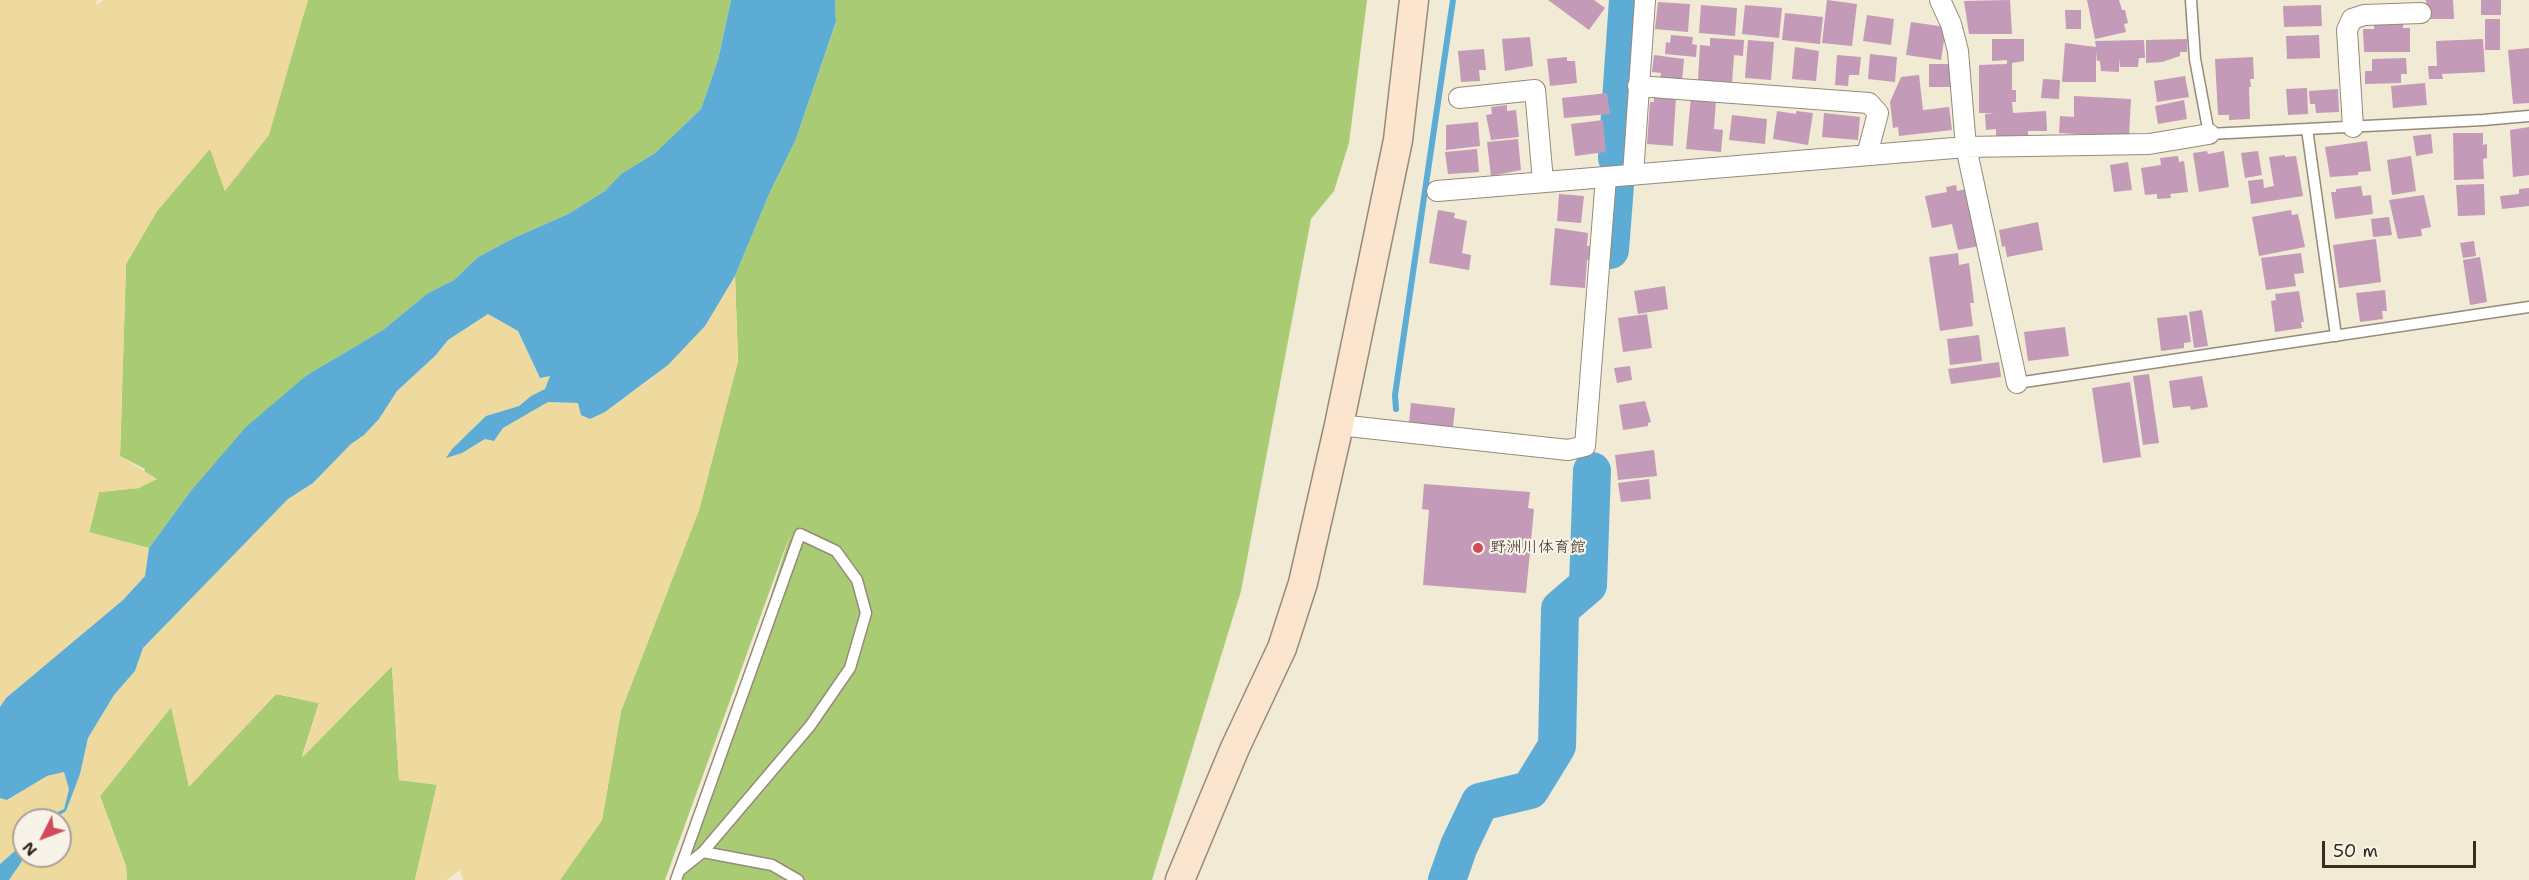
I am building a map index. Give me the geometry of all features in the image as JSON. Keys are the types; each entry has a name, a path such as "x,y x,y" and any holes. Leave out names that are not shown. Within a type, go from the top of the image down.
{"street":[{"path":"1180,880 1235,748 1286,638 1303,583 1339,425 1398,140 1414,0"},
{"path":"1633,175 1644,0"},
{"path":"1940,0 1951,24 1958,51 1966,147 2017,383"},
{"path":"2353,127 2347,30 2352,19 2364,15 2421,13"},
{"path":"1638,86 1869,103 1878,113 1867,154"},
{"path":"1459,98 1535,90 1543,182"},
{"path":"1437,191 1966,147 2149,144 2209,134"},
{"path":"1339,425 1568,450 1585,446 1606,177"}],"lane":[{"path":"2191,0 2194,59 2209,134 2529,116"},
{"path":"2307,129 2336,336"},
{"path":"2017,383 2529,307"},
{"path":"800,534 836,551 857,580 866,614 850,668 810,726 703,852 677,876 800,534"},
{"path":"703,852 772,865 798,880"}],"green space":[{"path":"308,0 731,0 718,60 701,109 655,153 621,174 605,191 568,214 478,257 454,280 428,293 383,330 307,375 190,492 149,548 89,533 99,492 139,488 145,469 120,456 126,264 157,211 210,148 225,191 291,52"},
{"path":"835,0 1367,0 1349,143 1334,191 1311,219 1241,591 1152,880 681,880 791,532 665,880 560,880 602,820 621,711 699,510 738,361 735,276 770,192 796,139 836,23"},
{"path":"392,666 399,780 437,784 415,880 127,880 126,866 100,796 172,706 189,786 276,694 319,703 302,756"}],"sand":[{"path":"0,0 97,0 96,5 104,0 308,0 269,135 225,191 210,149 157,211 126,264 120,456 157,479 139,488 99,492 89,532 149,548 145,576 123,600 6,698 0,707"},
{"path":"735,276 738,361 699,510 621,711 602,820 560,880 463,880 460,870 447,880 415,880 437,785 399,780 392,666 302,758 319,703 276,694 189,787 171,707 100,796 126,867 127,880 9,880 17,868 72,868 72,808 67,808 80,774 88,738 114,695 135,671 143,648 288,499 313,483 351,444 364,435 379,419 397,391 436,355 448,340 488,314 518,331 540,378 550,376 545,389 531,396 519,406 486,416 452,449 462,453 485,439 494,441 503,428 548,402 579,403 605,412 652,378 705,326"},
{"path":"65,772 69,789 64,808 12,808 12,854 0,864 0,798 8,800 47,776"}],"water":[{"path":"731,0 835,0 836,22 796,139 770,192 735,276 705,326 668,365 605,412 590,419 581,415 578,403 548,402 503,428 494,441 485,439 462,453 446,458 452,449 486,416 519,406 531,396 545,389 550,376 540,378 518,331 488,314 448,340 436,355 397,391 379,419 364,435 351,444 313,483 288,499 143,648 135,671 114,695 88,738 80,774 67,808 64,808 69,789 64,772 47,776 7,800 0,798 0,707 6,698 123,600 145,576 149,548 190,492 246,427 307,375 383,330 428,293 454,280 478,257 568,214 605,191 621,174 655,153 701,109 718,60"},
{"path":"12,854 12,868 17,868 9,880 0,880 0,864"}],"building":[{"path":"1548,0 1594,0 1605,8 1589,30"},
{"path":"1827,0 1857,4 1852,46 1822,43"},
{"path":"2010,0 2012,34 1969,34 1964,1"},
{"path":"2087,0 2119,0 2122,10 2125,10 2128,23 2124,24 2126,32 2095,39"},
{"path":"2426,0 2453,0 2454,19 2427,19"},
{"path":"2481,0 2501,0 2501,15 2481,15"},
{"path":"1658,2 1690,4 1688,32 1655,29"},
{"path":"1701,5 1737,8 1735,36 1699,33"},
{"path":"1745,5 1782,8 1779,38 1742,34"},
{"path":"2321,5 2322,26 2284,27 2283,6"},
{"path":"2065,10 2081,10 2081,29 2066,29"},
{"path":"1785,13 1823,17 1820,44 1782,40"},
{"path":"1867,15 1894,19 1891,45 1863,41"},
{"path":"2485,19 2500,19 2500,50 2485,50"},
{"path":"1911,22 1946,27 1941,60 1906,55"},
{"path":"2374,24 2403,24 2403,28 2410,28 2410,52 2364,52 2363,29 2374,29"},
{"path":"1671,35 1693,37 1692,44 1697,45 1696,57 1665,54 1666,42 1670,43"},
{"path":"2319,35 2320,58 2287,59 2286,36"},
{"path":"1530,37 1533,66 1505,71 1502,39"},
{"path":"1710,38 1744,40 1743,56 1734,55 1732,83 1698,80 1700,45 1710,46"},
{"path":"1992,39 2024,39 2024,61 2012,63 2012,90 2016,90 2016,102 2012,102 2013,113 2046,111 2047,131 2028,131 2028,135 1996,137 1996,129 1986,130 1985,114 1995,113 1979,113 1979,65 2007,64 2007,60 1992,61"},
{"path":"2187,39 2187,52 2180,52 2180,56 2162,62 2146,63 2146,40"},
{"path":"2483,39 2485,72 2442,74 2443,79 2429,79 2428,66 2437,66 2436,41"},
{"path":"1748,40 1774,42 1771,80 1745,78"},
{"path":"2144,40 2145,58 2139,58 2138,67 2120,67 2119,59 2119,72 2101,71 2096,51 2096,82 2062,82 2065,43 2096,47 2095,41"},
{"path":"1795,47 1819,51 1816,81 1792,79"},
{"path":"2529,48 2529,103 2513,104 2508,50"},
{"path":"1484,49 1486,70 1479,70 1480,81 1461,82 1458,51"},
{"path":"1870,54 1897,57 1895,82 1868,79"},
{"path":"1654,55 1684,59 1682,81 1660,79 1661,73 1652,72"},
{"path":"1837,55 1861,57 1859,75 1849,75 1848,86 1835,85"},
{"path":"1567,57 1567,61 1575,61 1577,83 1550,86 1547,59"},
{"path":"2253,57 2254,79 2250,79 2251,87 2249,87 2250,119 2229,120 2229,115 2218,115 2215,59"},
{"path":"2406,58 2407,74 2401,74 2401,83 2365,84 2365,71 2372,71 2372,59"},
{"path":"1929,64 1952,64 1953,87 1929,87"},
{"path":"1919,75 1923,110 1949,107 1952,130 1899,136 1898,127 1893,128 1890,102 1901,77"},
{"path":"2185,76 2189,97 2157,102 2154,81"},
{"path":"2043,79 2060,80 2059,99 2041,98"},
{"path":"2425,83 2427,105 2393,108 2391,86"},
{"path":"2307,88 2308,114 2288,115 2286,89"},
{"path":"2338,89 2339,112 2316,113 2315,104 2310,104 2309,91"},
{"path":"1607,93 1610,114 1564,118 1562,98"},
{"path":"1654,96 1676,97 1673,146 1647,144 1650,102 1654,102"},
{"path":"2074,96 2131,99 2129,137 2059,133 2060,116 2074,117"},
{"path":"1691,97 1716,100 1714,129 1723,130 1721,152 1686,149"},
{"path":"2184,100 2187,119 2158,124 2155,106"},
{"path":"1507,105 1507,111 1516,110 1519,137 1491,140 1486,115 1492,114 1491,107"},
{"path":"1777,111 1796,114 1796,111 1813,113 1808,145 1773,139"},
{"path":"1824,113 1860,117 1858,140 1822,137"},
{"path":"1732,115 1767,119 1765,144 1729,140"},
{"path":"1603,120 1606,152 1575,156 1571,124"},
{"path":"1478,122 1480,146 1446,150 1446,125"},
{"path":"2529,127 2529,175 2513,177 2510,130"},
{"path":"2453,133 2483,133 2483,145 2487,144 2487,158 2483,159 2484,179 2454,180"},
{"path":"2431,134 2433,153 2416,156 2413,136"},
{"path":"1518,139 1521,170 1491,176 1487,142"},
{"path":"2367,141 2371,171 2358,172 2358,175 2330,177 2325,147"},
{"path":"1477,149 1479,172 1448,174 1445,152"},
{"path":"2207,151 2208,154 2224,151 2229,187 2199,192 2193,153"},
{"path":"2258,151 2262,175 2245,178 2241,153"},
{"path":"2285,155 2285,157 2296,156 2303,196 2251,204 2248,181 2263,179 2264,188 2274,186 2269,157"},
{"path":"2178,156 2179,162 2184,161 2188,192 2170,194 2171,198 2157,199 2157,194 2145,195 2141,168 2161,165 2160,158"},
{"path":"2411,156 2416,191 2392,195 2387,160"},
{"path":"2128,162 2132,190 2114,192 2110,165"},
{"path":"2484,184 2485,215 2458,216 2456,185"},
{"path":"1956,185 1957,191 1967,189 1979,246 1958,250 1952,224 1932,228 1925,196 1947,192 1946,187"},
{"path":"2361,186 2363,196 2371,195 2373,214 2335,219 2331,192 2336,192 2336,189"},
{"path":"2529,188 2529,206 2502,209 2500,196 2519,194 2519,189"},
{"path":"1559,194 1584,196 1581,223 1557,221"},
{"path":"2424,195 2431,227 2421,229 2422,236 2398,239 2389,200"},
{"path":"1438,210 1455,213 1454,218 1467,221 1462,253 1471,255 1469,270 1429,263"},
{"path":"2291,210 2292,215 2298,214 2305,247 2259,256 2252,217"},
{"path":"2389,217 2392,235 2373,237 2371,219"},
{"path":"2038,222 2043,250 2007,257 2005,246 2002,247 1999,230"},
{"path":"1555,228 1588,233 1587,246 1592,246 1591,260 1587,260 1585,288 1550,285"},
{"path":"2376,239 2381,282 2339,288 2333,245"},
{"path":"2474,241 2476,256 2463,258 2460,243"},
{"path":"1958,253 1959,265 1969,263 1974,303 1970,303 1973,326 1940,331 1929,257"},
{"path":"2301,253 2304,273 2294,274 2296,286 2266,290 2261,258"},
{"path":"2480,257 2487,302 2470,305 2463,260"},
{"path":"1665,286 1668,309 1638,314 1634,291"},
{"path":"2385,290 2387,311 2382,311 2383,319 2360,322 2356,293"},
{"path":"2299,291 2304,322 2301,322 2302,328 2275,332 2271,301 2276,300 2275,294"},
{"path":"2202,310 2208,346 2194,348 2189,312"},
{"path":"1647,314 1652,348 1623,352 1618,318"},
{"path":"2187,315 2191,342 2184,343 2184,348 2161,351 2157,318"},
{"path":"2065,327 2069,356 2028,361 2024,332"},
{"path":"1979,335 1982,361 1950,365 1947,339"},
{"path":"1999,362 2001,377 1951,384 1948,369"},
{"path":"1630,366 1632,380 1617,383 1614,368"},
{"path":"2149,374 2159,443 2143,445 2133,376"},
{"path":"2202,376 2208,407 2191,410 2190,406 2173,408 2169,381"},
{"path":"2130,382 2141,457 2103,463 2092,388"},
{"path":"1645,401 1651,422 1648,426 1623,430 1619,405"},
{"path":"1411,403 1455,408 1453,427 1409,423"},
{"path":"1654,450 1657,476 1618,480 1615,455"},
{"path":"1649,479 1651,499 1621,502 1618,483"},
{"name":"野洲川体育館","path":"1424,484 1530,492 1528,508 1534,509 1526,593 1423,585 1429,510 1422,509"}],"waterway":[{"path":"1396,409 1395,395 1453,0"},
{"path":"1617,158 1628,0"},
{"path":"1610,250 1615,185"},
{"path":"1447,880 1459,846 1480,802 1530,790 1557,746 1560,609 1588,585 1592,471"}],"place":[{"name":"野洲川体育館","path":"1478,548"}]}
